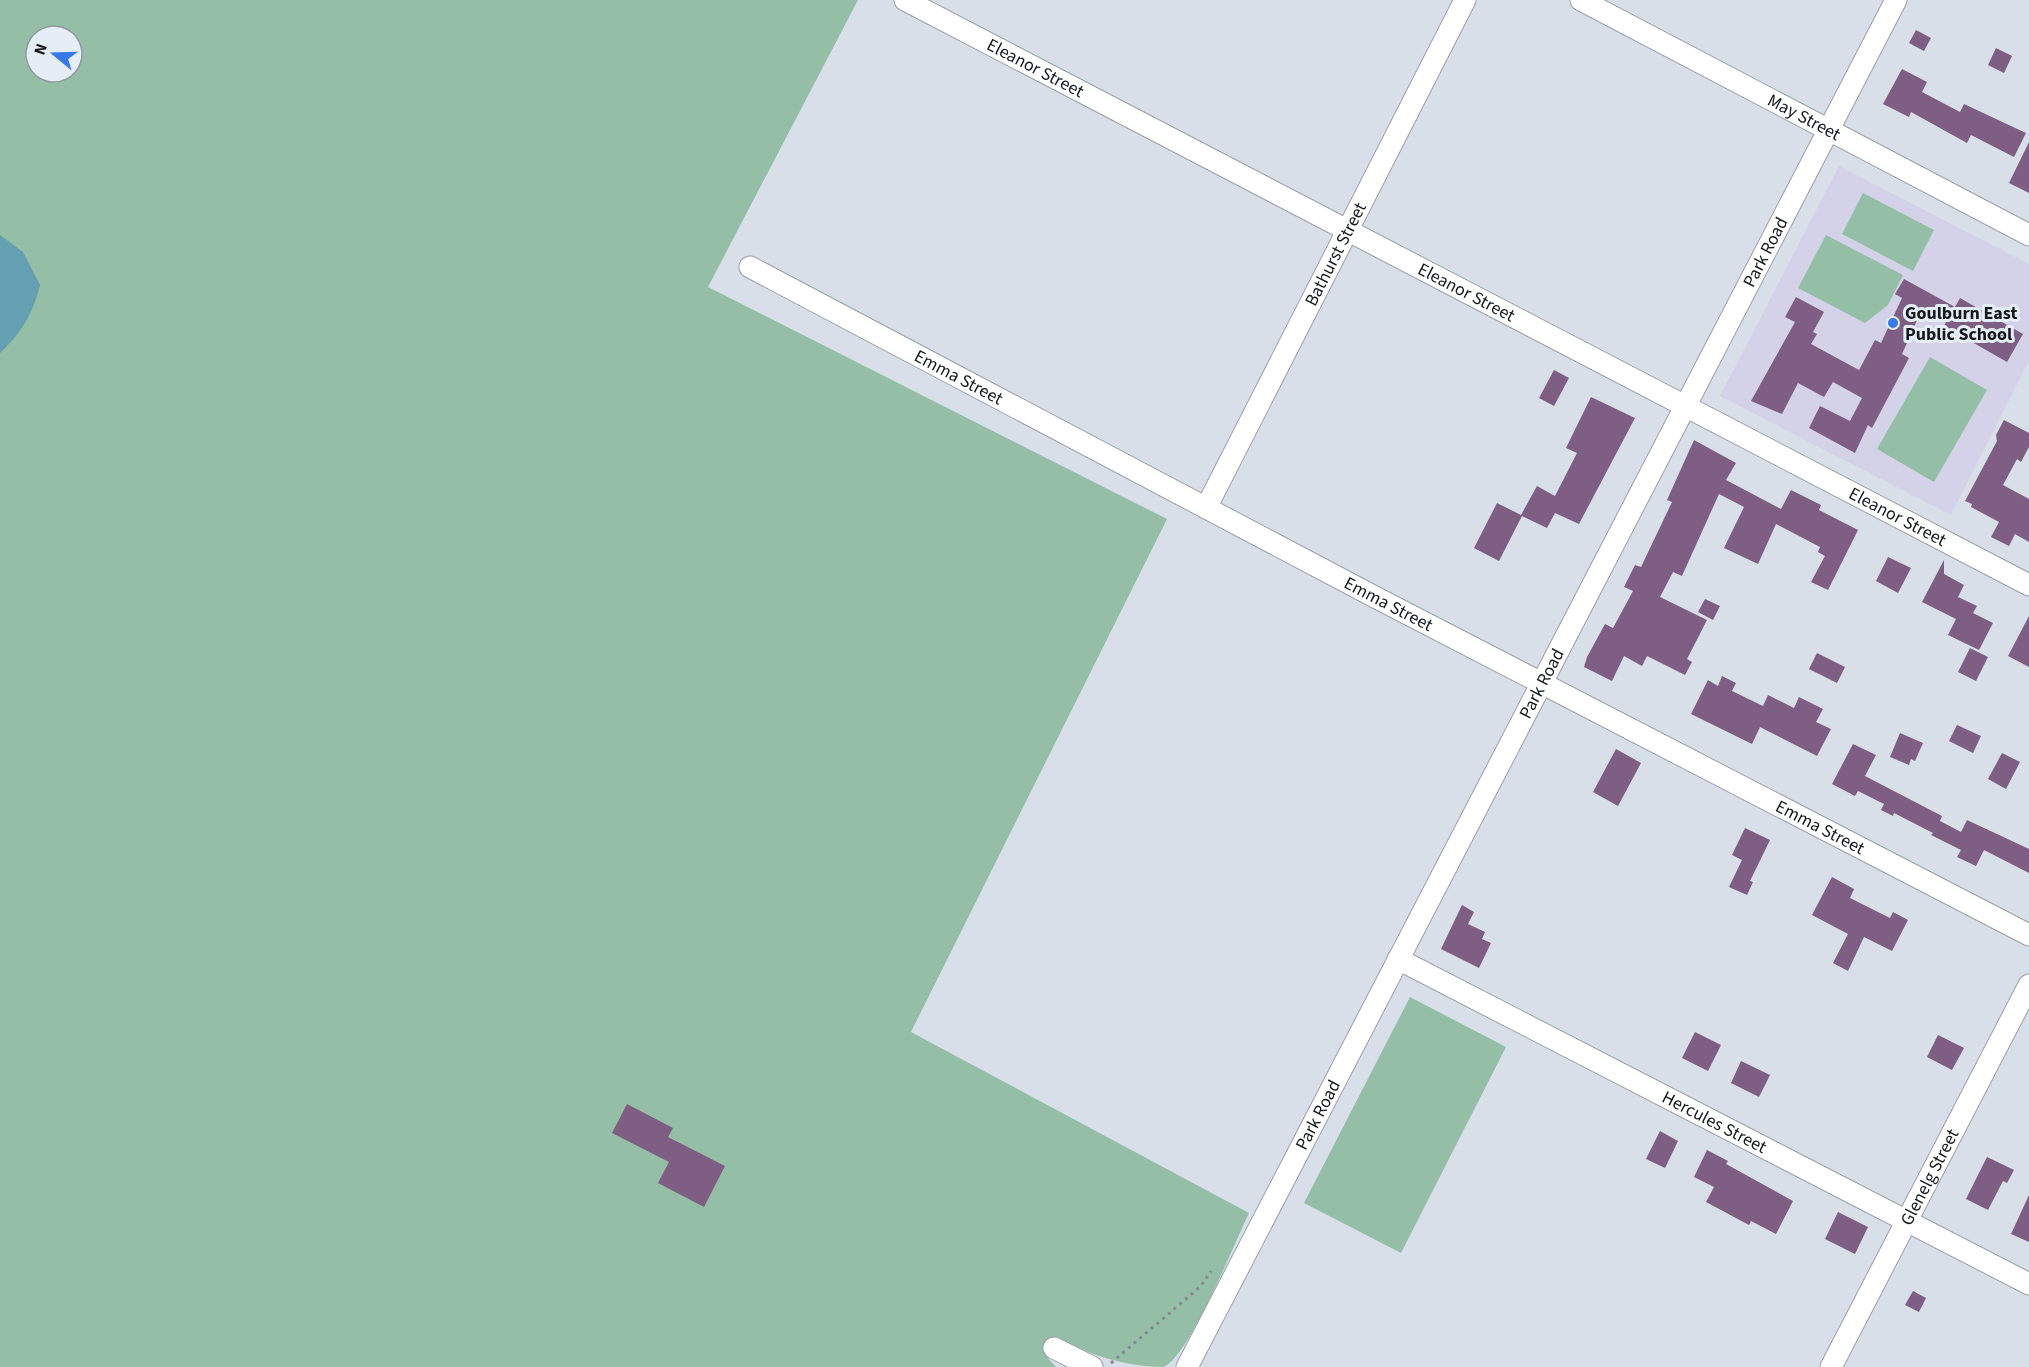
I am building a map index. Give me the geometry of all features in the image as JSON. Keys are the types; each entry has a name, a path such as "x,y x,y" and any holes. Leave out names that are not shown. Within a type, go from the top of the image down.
{"street":[{"name":"Eleanor Street","path":"905,0 2029,585"},
{"name":"Bathurst Street","path":"1206,508 1345,231 1465,0"},
{"name":"May Street","path":"1581,0 2029,235"},
{"name":"Park Road","path":"1187,1367 1896,0"},
{"name":"Emma Street","path":"750,267 1206,508 2029,935"},
{"name":"Hercules Street","path":"1398,959 2029,1284"},
{"name":"Glenelg Street","path":"1831,1367 2029,985"},
{"path":"1054,1348 1092,1367"}],"path":[{"path":"1108,1367 1117,1356 1202,1287 1211,1271"}],"shaded area":[{"name":"Goulburn East Public School","path":"1839,166 2029,264 2029,361 1951,515 1720,396"}],"green space":[{"path":"0,0 858,0 708,287 1167,519 911,1032 1249,1213 1210,1298 1185,1344 1173,1360 1163,1367 1134,1365 1079,1349 1054,1338 1045,1355 1056,1367 0,1367"},
{"path":"1863,193 1934,230 1913,271 1842,234"},
{"path":"1826,235 1903,275 1888,305 1865,323 1798,288"},
{"path":"1930,357 1987,390 1934,482 1877,449"},
{"path":"1410,997 1506,1047 1401,1253 1304,1203"}],"water":[{"path":"0,235 23,252 40,285 34,305 25,322 0,353"}],"building":[{"path":"1916,30 1931,38 1924,51 1909,43"},
{"path":"1996,48 2012,56 2004,73 1988,65"},
{"path":"1902,69 1927,82 1922,92 1960,112 1964,104 2026,133 2014,157 1971,135 1967,143 1911,112 1909,117 1883,104"},
{"path":"2029,142 2029,193 2009,183"},
{"path":"1904,279 1955,307 1960,298 2023,334 2007,362 1944,326 1946,322 1922,309 1902,354 1909,358 1872,428 1868,425 1855,453 1809,428 1820,406 1850,421 1862,398 1833,382 1824,397 1798,383 1782,414 1751,401 1795,322 1785,317 1796,297 1824,312 1813,332 1817,334 1811,344 1859,370 1875,340 1881,343 1902,298 1895,294"},
{"path":"1554,370 1569,378 1554,406 1539,398"},
{"path":"1591,397 1635,418 1579,524 1555,513 1547,528 1522,516 1499,561 1474,548 1497,503 1521,515 1537,486 1555,496 1577,453 1566,448"},
{"path":"2004,420 2029,433 2029,447 2021,462 2017,459 2003,485 2029,499 2029,542 2015,534 2009,546 1991,537 1999,522 1971,507 1972,504 1965,501 1997,441 1996,435"},
{"path":"1694,440 1736,463 1726,480 1781,509 1791,490 1821,505 1819,510 1858,530 1828,590 1811,582 1825,556 1818,552 1820,547 1776,524 1758,564 1724,548 1744,507 1719,494 1682,576 1673,572 1660,597 1707,620 1687,659 1692,662 1685,675 1647,656 1642,666 1624,656 1612,681 1584,667 1587,657 1605,624 1613,628 1633,591 1624,587 1635,565 1641,567 1672,502 1667,500"},
{"path":"1888,557 1911,568 1898,593 1876,581"},
{"path":"1944,560 1944,574 1964,585 1958,597 1977,606 1973,613 1993,623 1979,650 1948,635 1956,619 1922,602"},
{"path":"1705,599 1720,606 1713,620 1698,612"},
{"path":"2029,616 2029,667 2008,656"},
{"path":"1970,648 1988,657 1976,681 1958,672"},
{"path":"1817,653 1845,667 1837,683 1809,669"},
{"path":"1722,676 1736,683 1732,691 1763,706 1768,695 1794,708 1799,697 1823,709 1816,722 1831,729 1817,756 1760,727 1752,744 1691,714 1708,680 1718,686"},
{"path":"1957,725 1981,736 1973,753 1949,741"},
{"path":"1900,733 1923,743 1915,761 1911,759 1909,765 1890,757"},
{"path":"1853,744 1876,755 1865,776 1942,816 1940,821 1961,832 1967,820 2029,849 2029,873 1984,850 1976,866 1957,857 1961,850 1931,835 1933,833 1894,813 1893,816 1881,810 1884,804 1858,791 1855,796 1832,784"},
{"path":"1616,749 1641,763 1618,806 1593,792"},
{"path":"2002,753 2020,762 2006,789 1988,779"},
{"path":"1745,828 1770,840 1750,881 1753,882 1747,895 1729,887 1742,860 1732,855"},
{"path":"1832,877 1854,889 1850,898 1890,918 1893,912 1908,920 1892,951 1864,937 1848,971 1833,963 1848,934 1812,915"},
{"path":"1462,905 1474,912 1468,924 1485,932 1482,939 1491,943 1479,968 1441,949"},
{"path":"1695,1032 1721,1045 1708,1071 1682,1058"},
{"path":"1938,1035 1964,1048 1952,1070 1927,1057"},
{"path":"1741,1061 1770,1075 1759,1097 1731,1083"},
{"path":"627,1104 673,1128 668,1137 725,1166 704,1207 658,1183 669,1162 612,1133"},
{"path":"1660,1131 1678,1141 1665,1168 1646,1159"},
{"path":"1707,1150 1728,1161 1726,1164 1793,1201 1776,1234 1751,1221 1749,1225 1706,1202 1714,1187 1694,1177"},
{"path":"1987,1157 2014,1170 2007,1183 2003,1181 1988,1210 1966,1199"},
{"path":"2029,1195 2029,1242 2011,1234"},
{"path":"1838,1212 1868,1227 1855,1254 1825,1239"},
{"path":"1913,1291 1926,1298 1919,1312 1905,1305"}],"place":[{"name":"Goulburn East Public School","path":"1893,323"}]}
